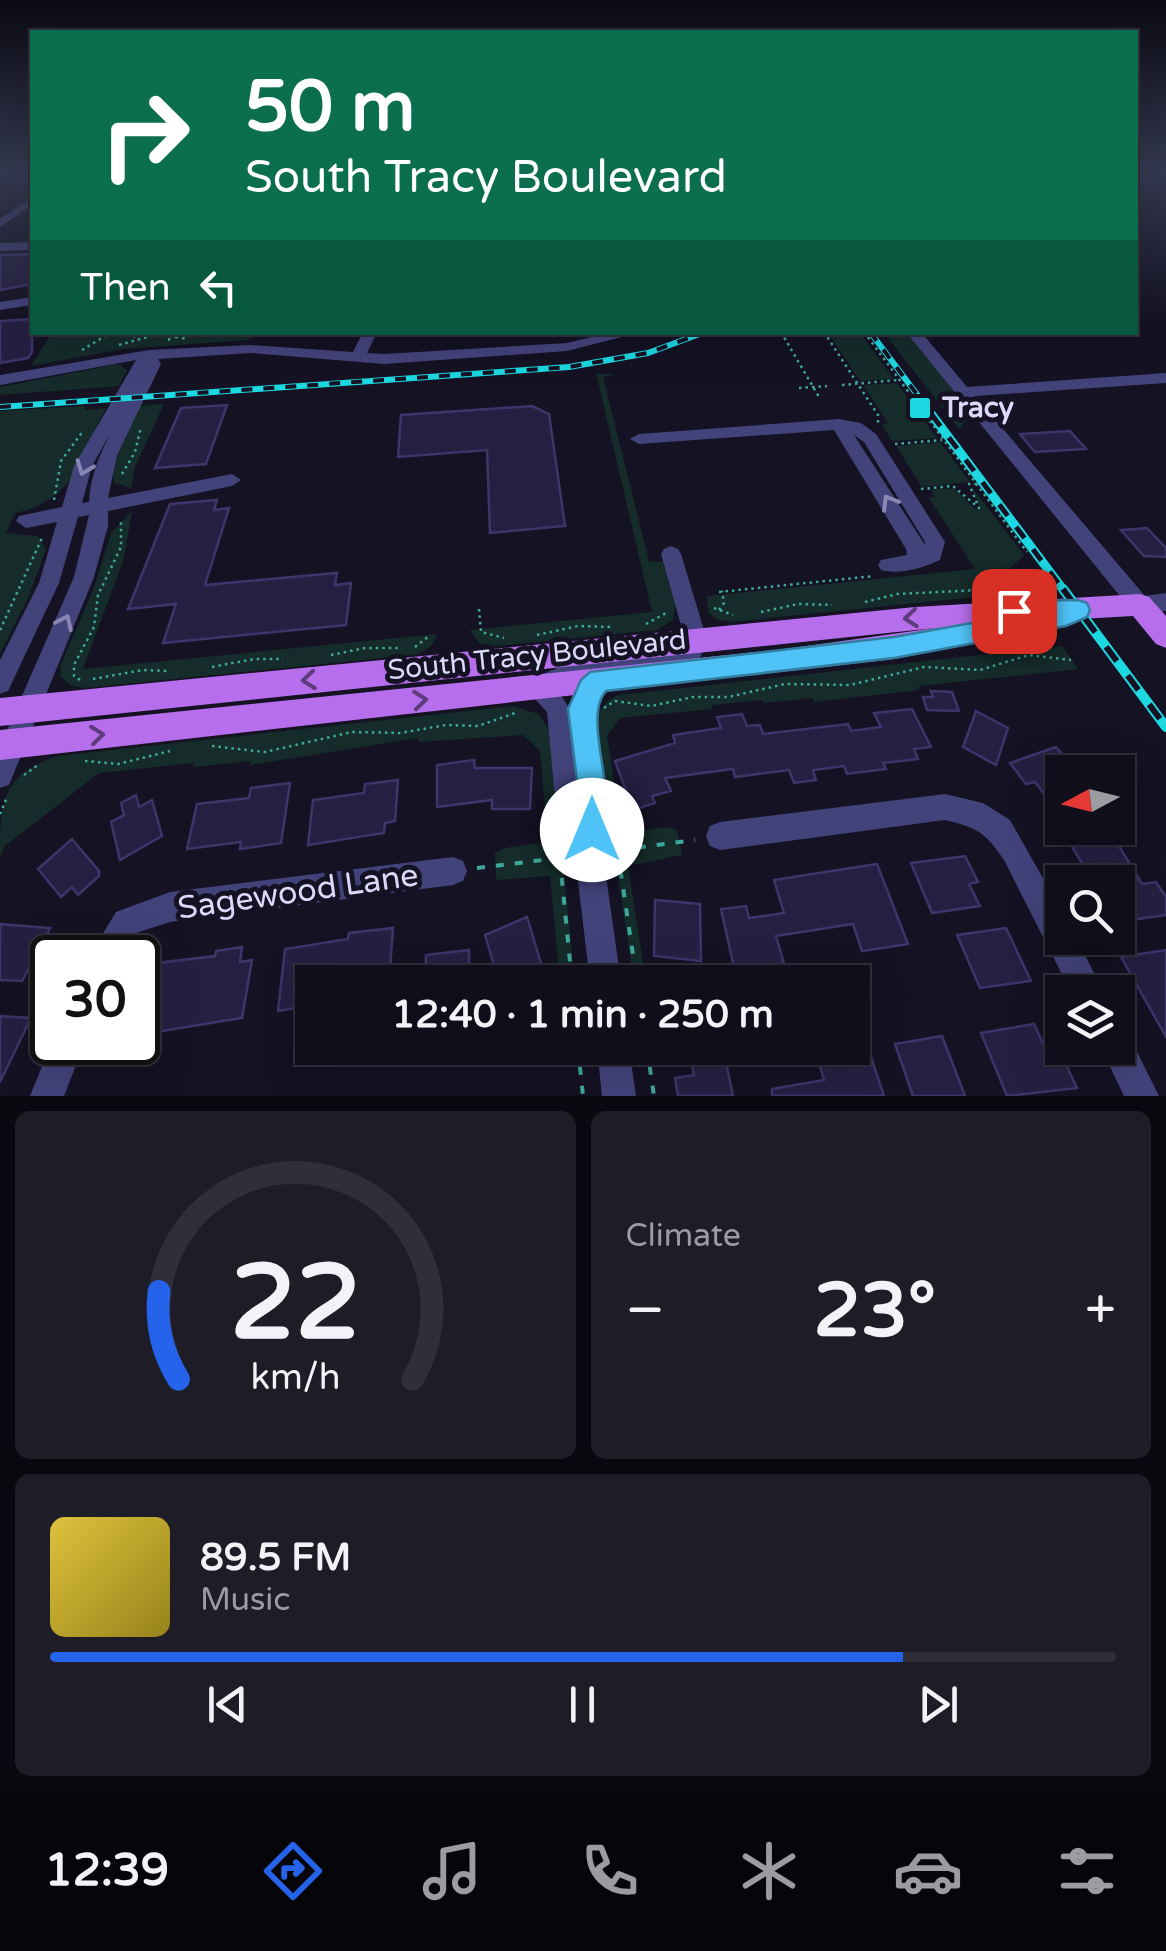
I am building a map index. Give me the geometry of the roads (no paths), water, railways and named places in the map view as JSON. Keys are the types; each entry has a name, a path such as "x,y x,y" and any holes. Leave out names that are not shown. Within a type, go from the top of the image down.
{"main road":[{"name":"South Tracy Boulevard","path":"13,711 915,618 1153,603"},
{"path":"1153,603 1166,636"},
{"name":"South Tracy Boulevard","path":"6,745 531,699 600,680 894,648 1066,616 1078,610"}],"street":[{"path":"0,247 30,246"},
{"path":"0,306 30,301"},
{"path":"266,349 277,335"},
{"path":"357,359 369,335"},
{"path":"0,380 149,345 266,349 357,359 567,347 621,335"},
{"path":"916,335 1153,603"},
{"path":"16,778 6,745 13,711 84,577 104,467 153,364 149,345"},
{"path":"0,684 49,583 89,454 149,345"},
{"path":"964,392 1166,378"},
{"path":"639,439 839,424 916,548 919,560 882,570"},
{"path":"26,521 232,480"},
{"path":"531,699 577,670 691,653 696,640 672,554"},
{"path":"600,680 590,688 582,709 595,804 589,854 603,965"},
{"path":"531,699 554,702 558,712 569,808 589,854"},
{"path":"720,836 945,808 982,816 1000,830 1014,850 1079,975"},
{"name":"Sagewood Lane","path":"118,935 126,922 170,907 454,871"},
{"path":"47,1096 59,1065"},
{"path":"615,1065 619,1096"},
{"path":"1125,1065 1142,1096"}],"railway":[{"path":"0,407 569,367 648,353 697,335"},
{"path":"872,335 934,417"},
{"path":"932,415 1065,592"},
{"path":"1063,589 1166,727"}],"place":[{"name":"Tracy","path":"920,408"}]}
